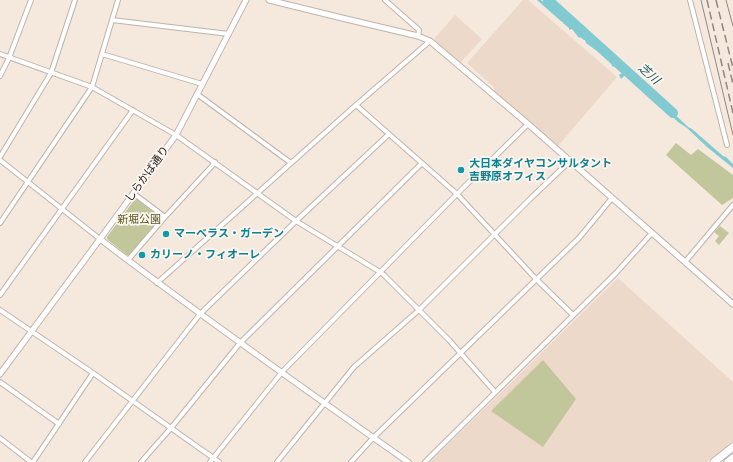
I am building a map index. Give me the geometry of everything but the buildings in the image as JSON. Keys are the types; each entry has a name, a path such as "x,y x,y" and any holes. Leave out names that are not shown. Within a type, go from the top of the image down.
{"highway":[{"path":"714,462 733,447"},
{"path":"728,462 733,458"}],"street":[{"path":"0,76 9,58 31,0"},
{"path":"75,0 51,73 0,159 157,283 408,462"},
{"path":"0,223 92,87 118,0"},
{"name":"しらかば通り","path":"0,374 176,134 246,0"},
{"path":"269,0 418,36 430,41 528,124 733,304"},
{"path":"385,0 419,30 418,36"},
{"path":"690,0 727,145"},
{"path":"112,20 229,34"},
{"path":"157,283 430,41"},
{"path":"0,54 92,87 176,134 296,221 380,272 449,340 495,392"},
{"path":"102,54 202,84"},
{"path":"197,94 291,163"},
{"path":"356,105 457,194 536,279 573,315"},
{"path":"0,295 133,110"},
{"path":"210,462 282,372 528,124"},
{"path":"85,462 200,314 388,134"},
{"path":"277,462 354,367 419,310 570,161"},
{"path":"128,260 215,162"},
{"path":"141,462 171,428 240,343 422,164"},
{"path":"133,193 165,217"},
{"path":"351,462 373,438 460,352 579,238 612,198"},
{"path":"685,262 733,205"},
{"path":"425,462 616,274 652,234"},
{"path":"0,310 132,400 219,462"},
{"path":"0,438 32,462 94,374"},
{"path":"0,382 59,424"}],"shaded area":[{"path":"523,0 528,0 617,77 558,146 492,91 495,88 467,63"},
{"path":"455,15 482,39 460,63 434,39"},
{"path":"618,278 733,382 733,441 707,462 430,462"}],"green space":[{"path":"676,143 691,155 698,149 733,175 733,198 722,205 666,155"},
{"name":"新堀公園","path":"137,198 162,218 129,255 127,255 107,239 107,237"},
{"path":"720,226 729,233 719,245 715,241 719,236 714,232"},
{"path":"543,360 576,399 543,447 491,411"}],"water":[{"path":"537,0 541,0 545,3 546,0 549,0 550,3 546,4 574,27 576,27 576,29 612,62 626,72 662,104 664,104 688,127 726,157 733,164 733,168 626,76 621,79 619,75 622,73 586,43 585,40 580,37 579,38 572,29 569,30 563,22"}],"waterway":[{"name":"芝川","path":"548,0 673,113"}],"tram line":[{"path":"701,0 733,135"},
{"path":"726,0 733,26"}],"railway":[{"path":"707,0 733,113"},
{"path":"716,0 733,68"},
{"path":"728,63 733,84"}],"place":[{"name":"大日本ダイヤコンサルタント 吉野原オフィス","path":"461,170"},
{"name":"マーベラス・ガーデン","path":"166,234"},
{"name":"カリーノ・フィオーレ","path":"142,255"}]}
